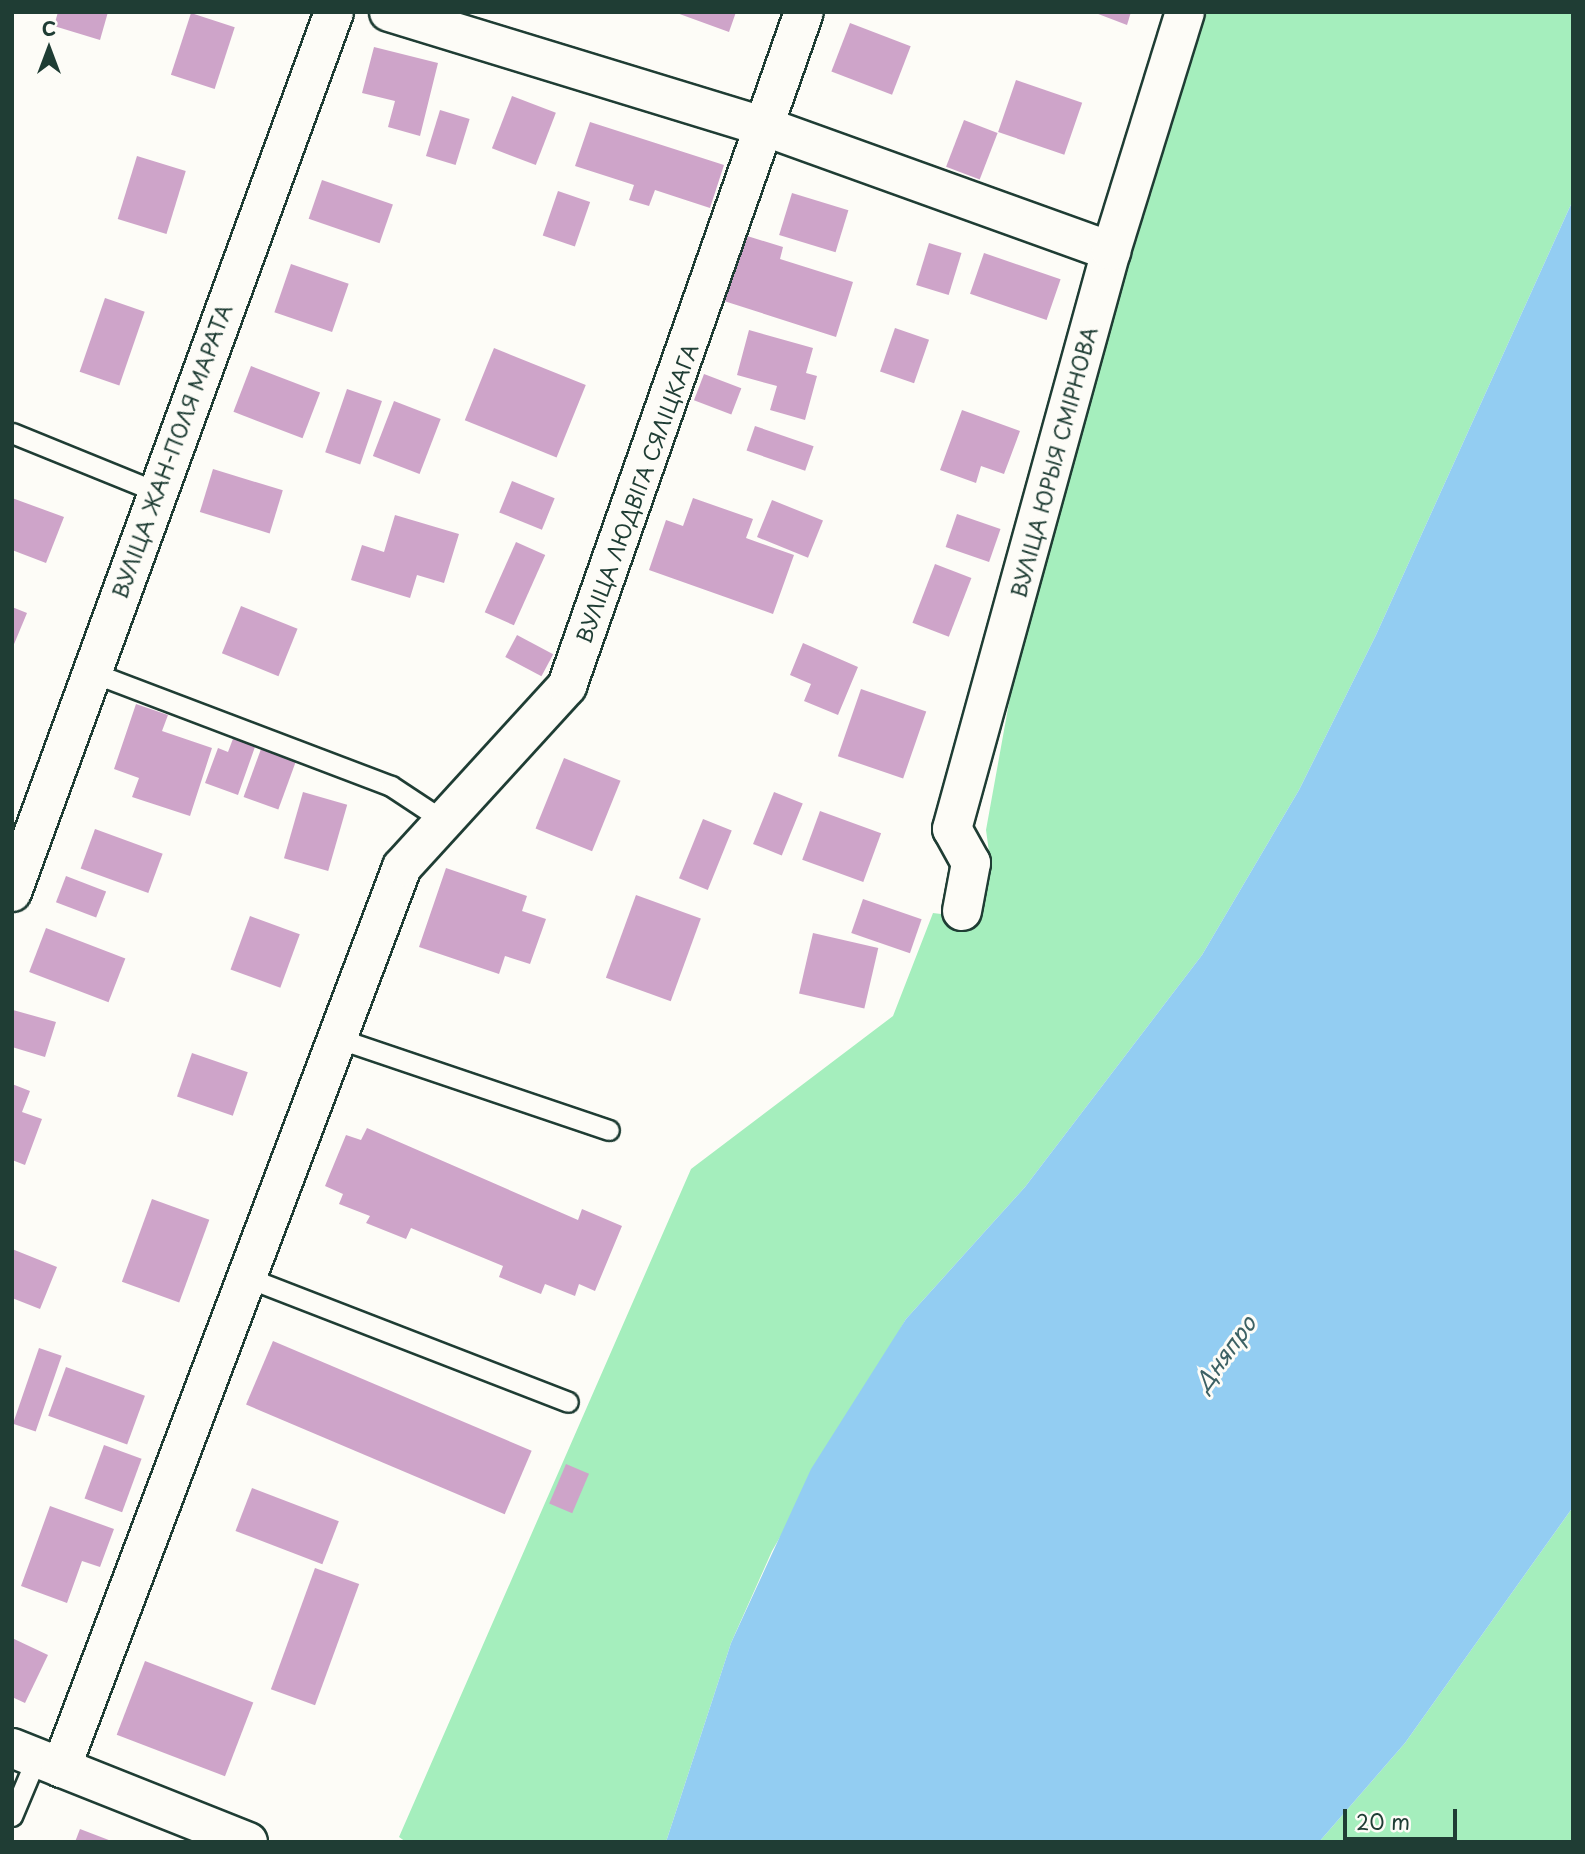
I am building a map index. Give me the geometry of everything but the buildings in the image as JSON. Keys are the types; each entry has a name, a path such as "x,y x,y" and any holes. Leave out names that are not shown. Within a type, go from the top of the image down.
{"street":[{"name":"ВУЛІЦА ЖАН-ПОЛЯ МАРАТА","path":"12,892 20,848 91,672 155,491 334,12"},
{"path":"389,12 766,127 1111,251"},
{"name":"ВУЛІЦА ЛЮДВІГА СЯЛІЦКАГА","path":"36,1758 246,1277 334,1037 402,867 567,686 766,127 804,12"},
{"name":"ВУЛІЦА ЮРЫЯ СМІРНОВА","path":"961,911 971,863 952,829 1111,251 1185,12"},
{"path":"36,1758 248,1842"}],"lane":[{"path":"12,433 155,491"},
{"path":"91,672 391,786 444,821"},
{"path":"334,1037 608,1130"},
{"path":"246,1277 568,1402"},
{"path":"12,1816 36,1758"}],"green space":[{"path":"1207,12 1573,12 1573,200 1376,635 1299,790 1202,955 1025,1187 906,1319 772,1551 731,1643 666,1842 406,1842 399,1837 691,1169 893,1016 933,913 981,919 989,852 986,830 1031,581"},
{"path":"1573,1507 1573,1842 1319,1842 1405,1743"}],"water":[{"name":"Дняпро","path":"1573,200 1573,1507 1405,1743 1319,1842 666,1842 731,1643 811,1469 906,1319 1025,1187 1202,955 1299,790 1376,635"}]}
